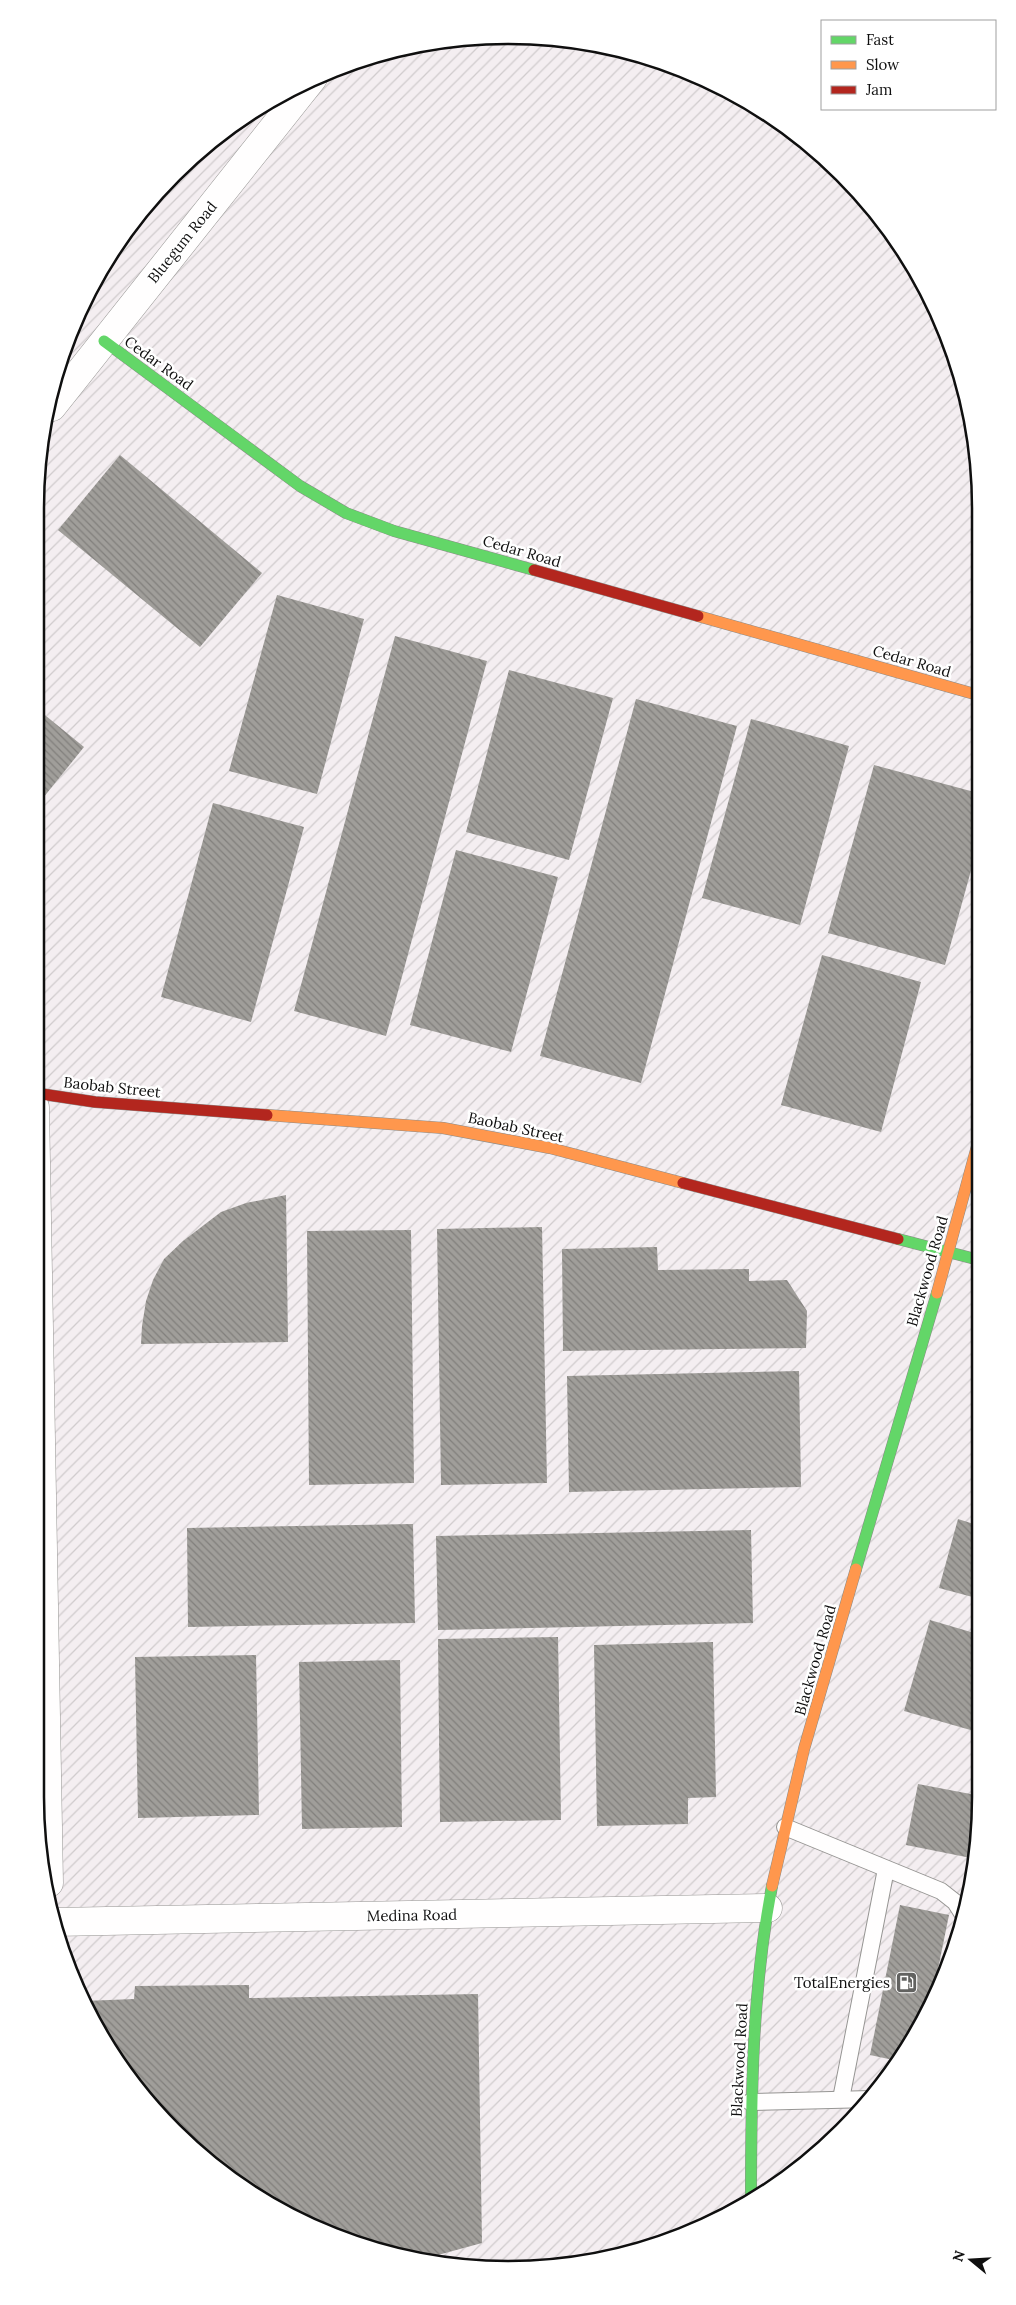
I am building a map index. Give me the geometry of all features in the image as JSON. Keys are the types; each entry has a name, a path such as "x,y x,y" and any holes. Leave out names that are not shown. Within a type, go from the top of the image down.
{"street":[{"name":"Bluegum Road","path":"57,401 301,93"},
{"name":"Cedar Road","path":"104,341 300,486 346,513 394,531 972,693"},
{"name":"Baobab Street","path":"44,1094 95,1102 443,1128 492,1136 560,1151 972,1258"},
{"name":"Blackwood Road","path":"751,2192 750,2102 754,2025 768,1908 785,1827 804,1749 949,1252 972,1165"},
{"path":"44,1606 49,1862"},
{"name":"Medina Road","path":"61,1922 768,1908"}],"lane":[{"path":"785,1827 941,1890 958,1907"},
{"path":"842,2099 886,1869"},
{"path":"750,2102 860,2099"}],"shaded area":[{"path":"508,44 538,45 599,53 657,68 686,79 740,106 791,140 814,159 857,202 894,250 910,276 937,330 956,388 968,447 972,508 971,1827 963,1888 948,1946 937,1975 910,2029 894,2055 857,2103 814,2146 791,2165 740,2199 686,2226 657,2237 599,2252 569,2257 508,2261 447,2257 397,2247 117,2046 79,1975 68,1946 53,1888 48,1858 44,1797 45,478 53,417 60,388 68,359 92,303 122,250 140,225 159,202 202,159 250,122 276,106 330,79 359,68 417,53 447,48"}],"building":[{"path":"120,455 262,573 200,647 58,530"},
{"path":"277,595 364,619 317,794 229,771"},
{"path":"395,636 487,661 386,1036 294,1011"},
{"path":"509,670 613,698 569,860 466,832"},
{"path":"636,699 737,726 641,1083 540,1056"},
{"path":"44,714 84,747 44,797"},
{"path":"751,719 849,746 800,925 702,898"},
{"path":"874,765 972,791 972,867 945,965 828,933"},
{"path":"213,803 304,827 251,1022 161,997"},
{"path":"456,850 558,877 511,1052 410,1025"},
{"path":"822,955 921,982 881,1132 781,1105"},
{"path":"286,1195 288,1342 141,1344 146,1301 153,1280 164,1259 183,1241 221,1212 246,1203"},
{"path":"542,1227 547,1483 441,1485 437,1229"},
{"path":"411,1230 414,1483 309,1485 307,1231"},
{"path":"657,1247 658,1270 749,1269 749,1281 787,1280 807,1311 806,1348 563,1351 562,1249"},
{"path":"799,1371 801,1487 569,1492 567,1376"},
{"path":"958,1519 972,1523 972,1597 939,1588"},
{"path":"413,1524 415,1623 188,1627 187,1528"},
{"path":"751,1530 753,1623 438,1630 436,1536"},
{"path":"930,1620 972,1632 972,1730 904,1711"},
{"path":"558,1637 561,1820 440,1822 438,1639"},
{"path":"713,1642 716,1797 688,1798 688,1824 597,1826 594,1645"},
{"path":"256,1655 259,1815 138,1818 135,1657"},
{"path":"400,1660 402,1827 302,1829 299,1662"},
{"path":"918,1784 972,1794 968,1857 906,1845"},
{"path":"900,1905 949,1915 939,1969 910,2029 891,2059 870,2055"},
{"path":"249,1985 249,1998 478,1994 482,2243 437,2255 359,2237 330,2226 276,2199 225,2165 180,2125 140,2080 106,2029 91,2001 134,1999 135,1986"}],"traffic: fast":[{"path":"104,341 300,486 346,513 394,531 534,570"},
{"path":"898,1239 972,1258"},
{"path":"856,1569 937,1293"},
{"path":"751,2192 754,2043 760,1964 772,1886"}],"traffic: slow":[{"path":"698,616 972,693"},
{"path":"267,1115 443,1128 550,1148 683,1183"},
{"path":"937,1293 972,1165"},
{"path":"772,1886 804,1749 856,1569"}],"traffic: jam":[{"path":"534,570 698,616"},
{"path":"44,1094 95,1102 267,1115"},
{"path":"683,1183 898,1239"}],"place":[{"name":"TotalEnergies","path":"906,1982"}]}
